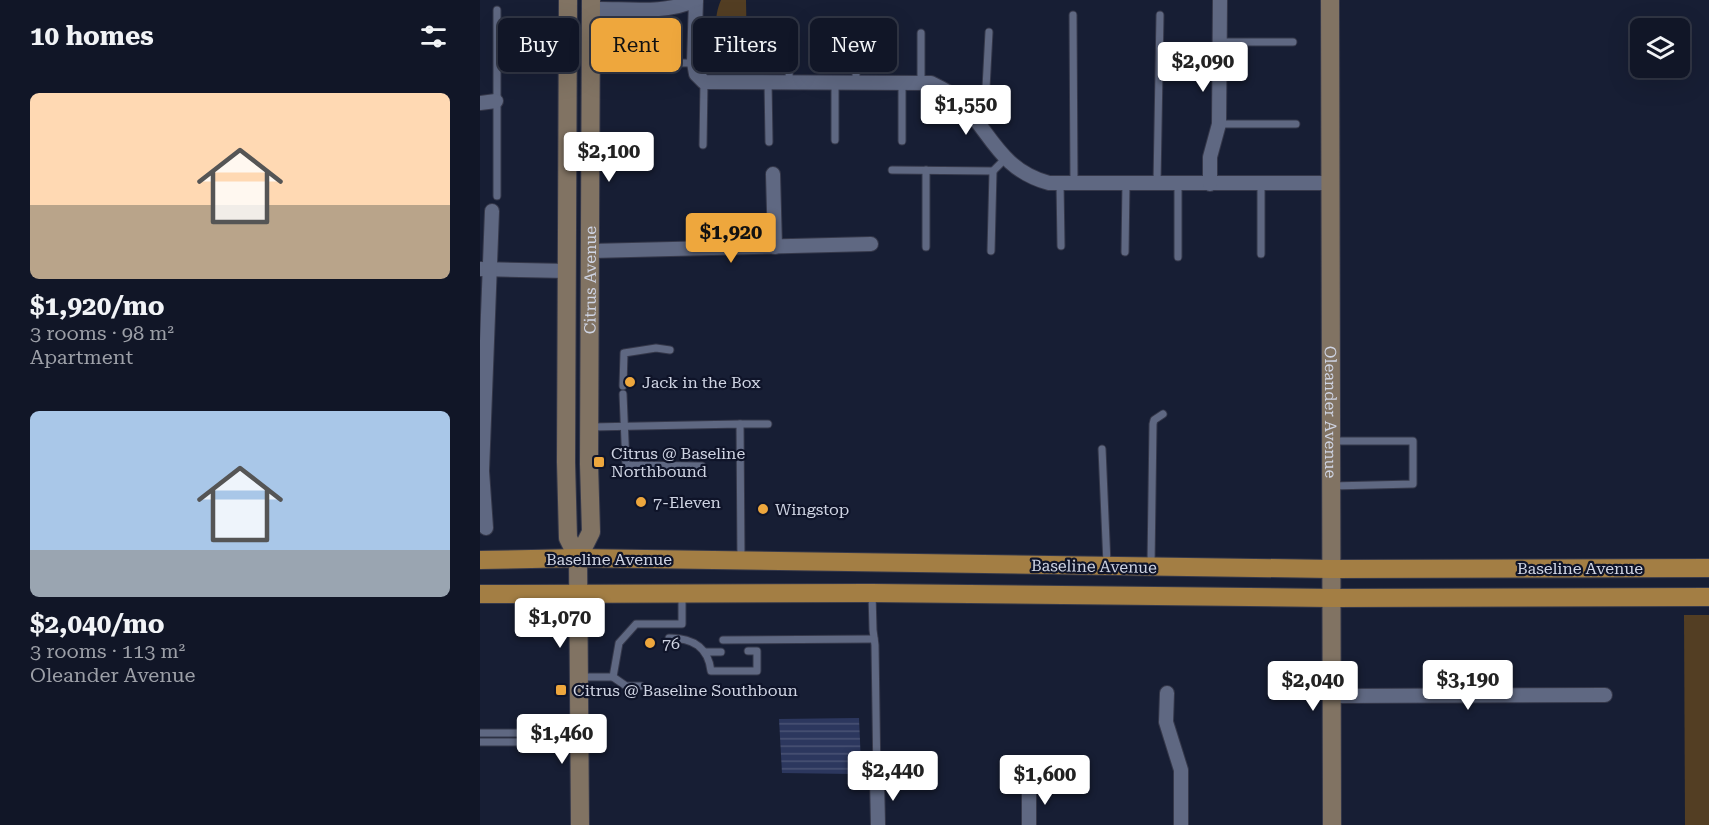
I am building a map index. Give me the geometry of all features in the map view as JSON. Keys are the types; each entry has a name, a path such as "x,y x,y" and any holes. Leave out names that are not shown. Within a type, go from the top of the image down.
{"main road":[{"name":"Citrus Avenue","path":"568,0 566,462 568,535 578,558 580,825"},
{"name":"Oleander Avenue","path":"1330,0 1332,825"},
{"name":"Citrus Avenue","path":"578,558 591,532 589,427 591,4"},
{"name":"Baseline Avenue","path":"480,560 578,558 1331,569 1709,568"},
{"name":"Baseline Avenue","path":"480,594 872,593 1331,598 1709,597"}],"street":[{"path":"591,4 665,9 680,7 695,0 695,18"},
{"path":"1210,184 1210,157 1219,124 1220,0"},
{"path":"696,72 704,82 931,83 954,96 1005,159 1032,179 1048,183 1178,185 1330,183"},
{"path":"480,103 496,101"},
{"path":"773,174 775,247"},
{"path":"486,528 481,471 485,269 492,211"},
{"path":"591,251 871,244"},
{"path":"485,269 567,271"},
{"path":"1167,693 1166,722 1181,770 1181,825"},
{"path":"1331,696 1605,695"},
{"path":"877,779 878,825"},
{"path":"1029,788 1029,825"}],"lane":[{"path":"496,196 497,10"},
{"path":"1061,246 1067,183 1073,15"},
{"path":"1157,183 1160,15"},
{"path":"965,109 986,88 989,32"},
{"path":"921,33 921,82"},
{"path":"1219,42 1293,42"},
{"path":"789,72 789,82"},
{"path":"856,72 856,82"},
{"path":"703,145 704,82"},
{"path":"768,82 769,142"},
{"path":"835,82 835,140"},
{"path":"902,82 902,141"},
{"path":"1219,124 1296,124"},
{"path":"991,250 993,171 1005,159"},
{"path":"926,170 926,247"},
{"path":"892,171 993,171"},
{"path":"1125,252 1126,183"},
{"path":"1261,183 1261,254"},
{"path":"1178,185 1178,257"},
{"path":"623,386 624,353 656,348 670,350"},
{"path":"623,394 626,465 702,465"},
{"path":"1151,567 1153,424 1154,420 1163,414"},
{"path":"740,424 741,560"},
{"path":"589,427 768,424"},
{"path":"1330,441 1413,441 1413,484 1330,486"},
{"path":"1102,449 1107,566"},
{"path":"872,593 877,779"},
{"path":"682,594 682,638"},
{"path":"613,677 619,643 636,624 682,624"},
{"path":"669,638 682,638 702,647 710,660 711,671 757,671 757,651 748,651"},
{"path":"723,640 874,639"},
{"path":"705,652 721,652"},
{"path":"578,677 613,677 626,686 642,686"},
{"path":"480,733 519,733"},
{"path":"480,741 519,742 531,735 580,735"}],"shaded area":[{"path":"721,0 746,0 746,18 716,18"},
{"path":"1684,615 1709,615 1709,825 1685,825"}],"water":[{"path":"859,718 861,764 854,774 782,773 779,719"}],"place":[{"name":"Jack in the Box","path":"630,382"},
{"name":"Citrus @ Baseline Northbound","path":"599,462"},
{"name":"7-Eleven","path":"641,502"},
{"name":"Wingstop","path":"763,509"},
{"name":"76","path":"650,643"},
{"name":"Citrus @ Baseline Southboun","path":"561,690"}]}
